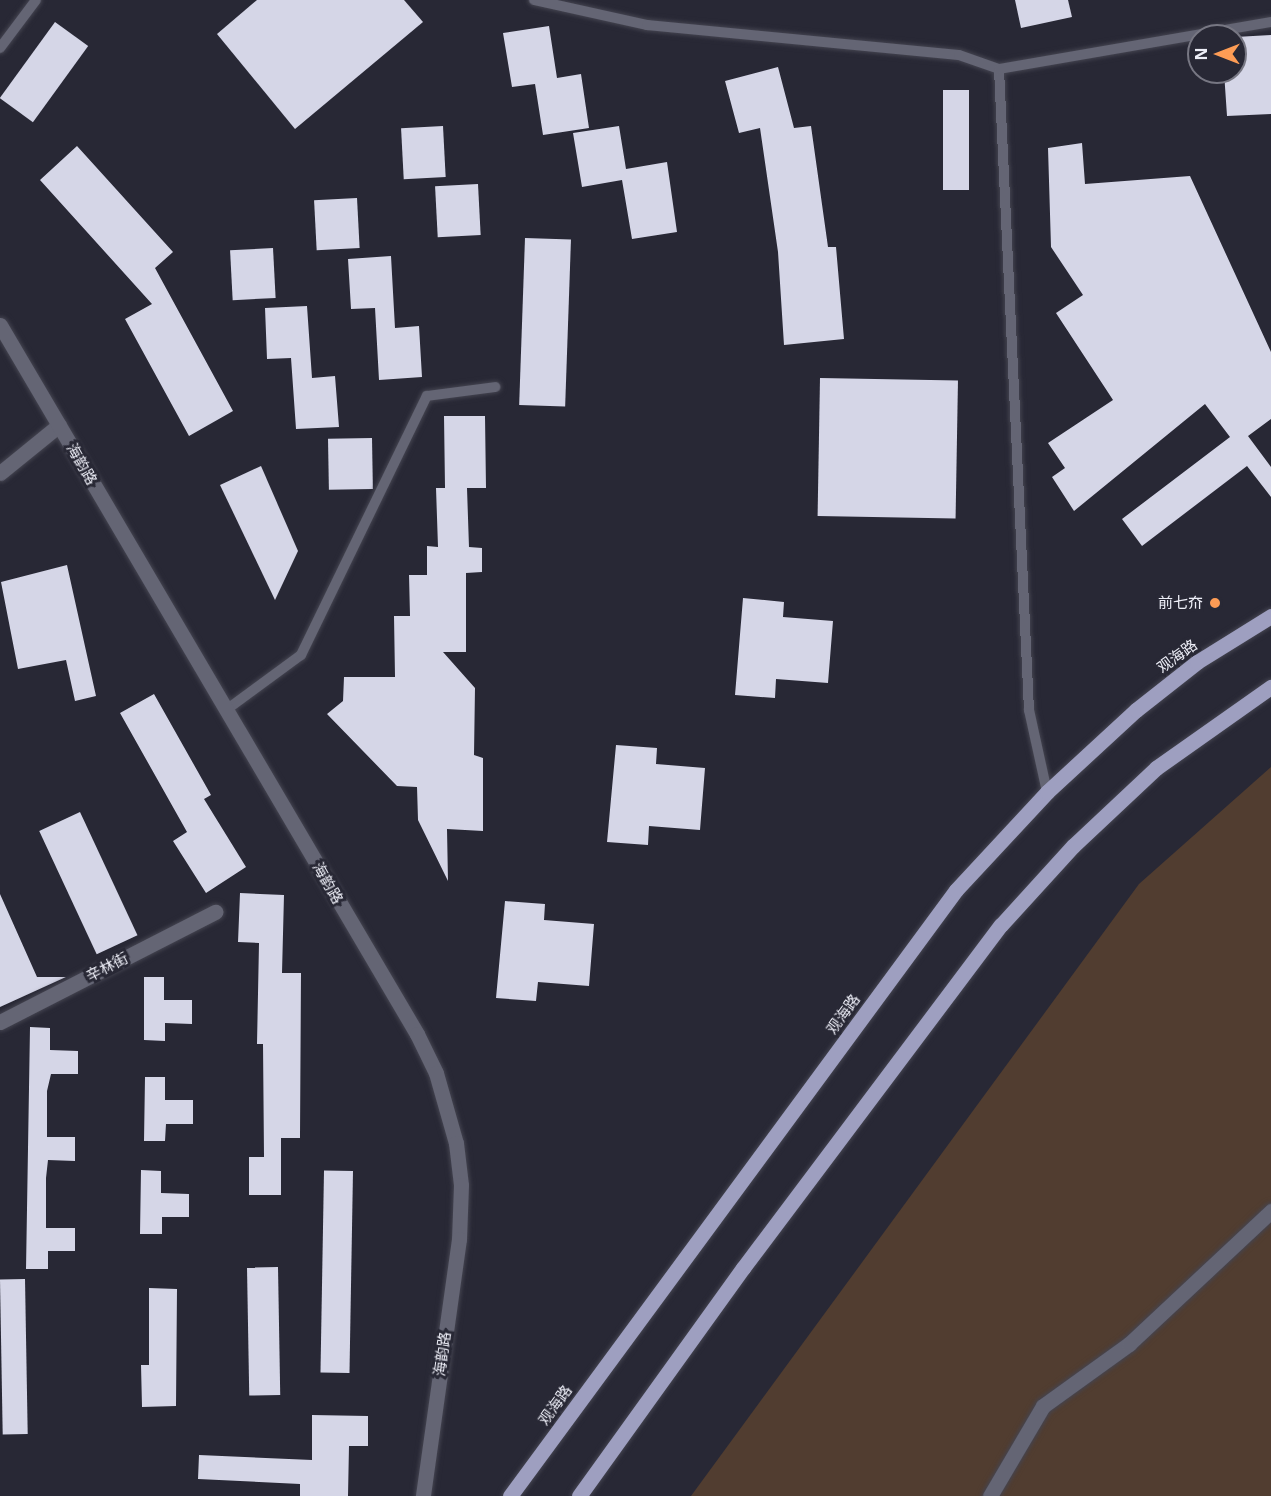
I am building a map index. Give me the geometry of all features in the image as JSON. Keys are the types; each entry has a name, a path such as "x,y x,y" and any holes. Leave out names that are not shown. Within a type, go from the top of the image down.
{"main road":[{"name":"观海路","path":"510,1496 956,890 1047,792 1136,710 1197,662 1271,616"},
{"path":"579,1496 742,1268 1001,925 1073,846 1156,768 1271,687"}],"street":[{"name":"海韵路","path":"0,325 417,1034 436,1073 456,1143 459,1239 423,1496"},
{"path":"0,473 59,425"},
{"name":"辛林街","path":"0,1022 215,912"},
{"path":"990,1496 1043,1406 1168,1311 1271,1211"}],"lane":[{"path":"0,48 36,0"},
{"path":"534,0 647,25 959,55 999,69 1271,22"},
{"path":"999,69 1029,710 1047,792"},
{"path":"226,710 301,655 427,396 495,387"}],"shaded area":[{"path":"1271,767 1271,1496 691,1496 1139,884"}],"building":[{"path":"257,0 404,0 423,22 295,129 217,34"},
{"path":"1015,0 1068,0 1072,17 1021,28"},
{"path":"55,22 88,46 33,122 0,98"},
{"path":"549,26 557,78 581,74 589,128 543,135 535,84 512,87 503,33"},
{"path":"1271,35 1271,114 1227,116 1225,84 1247,84 1247,36"},
{"path":"778,67 794,128 811,126 828,247 836,247 844,339 784,345 778,252 760,128 739,133 725,81"},
{"path":"943,90 969,90 969,190 943,190"},
{"path":"443,126 446,177 404,179 401,128"},
{"path":"619,126 626,169 667,162 677,232 632,239 622,180 582,187 573,133"},
{"path":"1082,143 1085,184 1190,176 1271,352 1271,419 1248,436 1271,467 1271,497 1247,466 1142,546 1122,519 1230,437 1205,404 1074,511 1052,477 1065,468 1048,443 1113,400 1056,313 1083,295 1051,247 1048,148"},
{"path":"77,146 173,252 155,268 233,411 189,436 125,319 152,304 40,180"},
{"path":"478,184 481,235 438,237 435,186"},
{"path":"357,198 360,248 317,250 314,200"},
{"path":"525,238 571,240 565,407 519,405"},
{"path":"273,248 276,298 233,300 230,250"},
{"path":"391,256 395,328 419,326 422,377 379,380 375,308 351,309 348,259"},
{"path":"307,306 312,378 335,376 339,427 296,429 291,358 267,359 265,308"},
{"path":"820,378 958,380 956,518 818,516"},
{"path":"444,416 485,416 486,488 467,488 469,547 482,548 482,572 466,573 466,652 443,652 475,688 474,755 483,758 483,831 447,829 448,881 418,820 417,787 397,786 327,714 343,701 344,677 395,677 394,616 410,616 409,575 427,575 427,546 438,547 436,488 445,488"},
{"path":"372,438 373,489 329,490 328,439"},
{"path":"261,466 298,551 275,600 220,485"},
{"path":"67,565 96,696 75,701 66,660 18,669 1,582"},
{"path":"743,598 784,602 783,617 833,621 828,683 776,679 775,698 735,695"},
{"path":"154,694 211,795 204,799 246,867 206,893 173,841 187,832 120,713"},
{"path":"616,745 657,748 656,764 705,768 700,830 649,826 648,845 607,842"},
{"path":"80,812 137,935 97,954 39,831"},
{"path":"240,893 284,895 282,973 301,973 300,1138 281,1138 281,1195 249,1195 249,1157 264,1157 263,1044 257,1044 259,943 238,942"},
{"path":"0,894 37,977 66,977 0,1007"},
{"path":"505,901 545,904 544,920 594,924 589,986 538,982 536,1001 496,998"},
{"path":"144,977 164,977 164,1000 192,1000 192,1024 165,1023 165,1041 144,1040"},
{"path":"30,1027 50,1028 50,1050 78,1051 78,1074 51,1074 47,1091 47,1137 75,1137 75,1161 48,1160 46,1228 75,1228 75,1251 48,1251 48,1269 26,1269"},
{"path":"145,1077 165,1077 165,1100 193,1100 193,1124 166,1124 165,1141 144,1141"},
{"path":"141,1170 161,1171 161,1193 189,1194 189,1217 162,1217 162,1234 140,1234"},
{"path":"324,1170 353,1171 349,1373 320,1372"},
{"path":"278,1267 280,1395 249,1396 247,1268"},
{"path":"0,1279 25,1279 28,1434 3,1434"},
{"path":"149,1288 177,1289 176,1406 142,1407 141,1365 149,1365"},
{"path":"312,1415 368,1416 368,1446 349,1446 348,1496 300,1496 300,1484 198,1479 199,1455 312,1460"}],"place":[{"name":"前七夼","path":"1215,603"}]}
